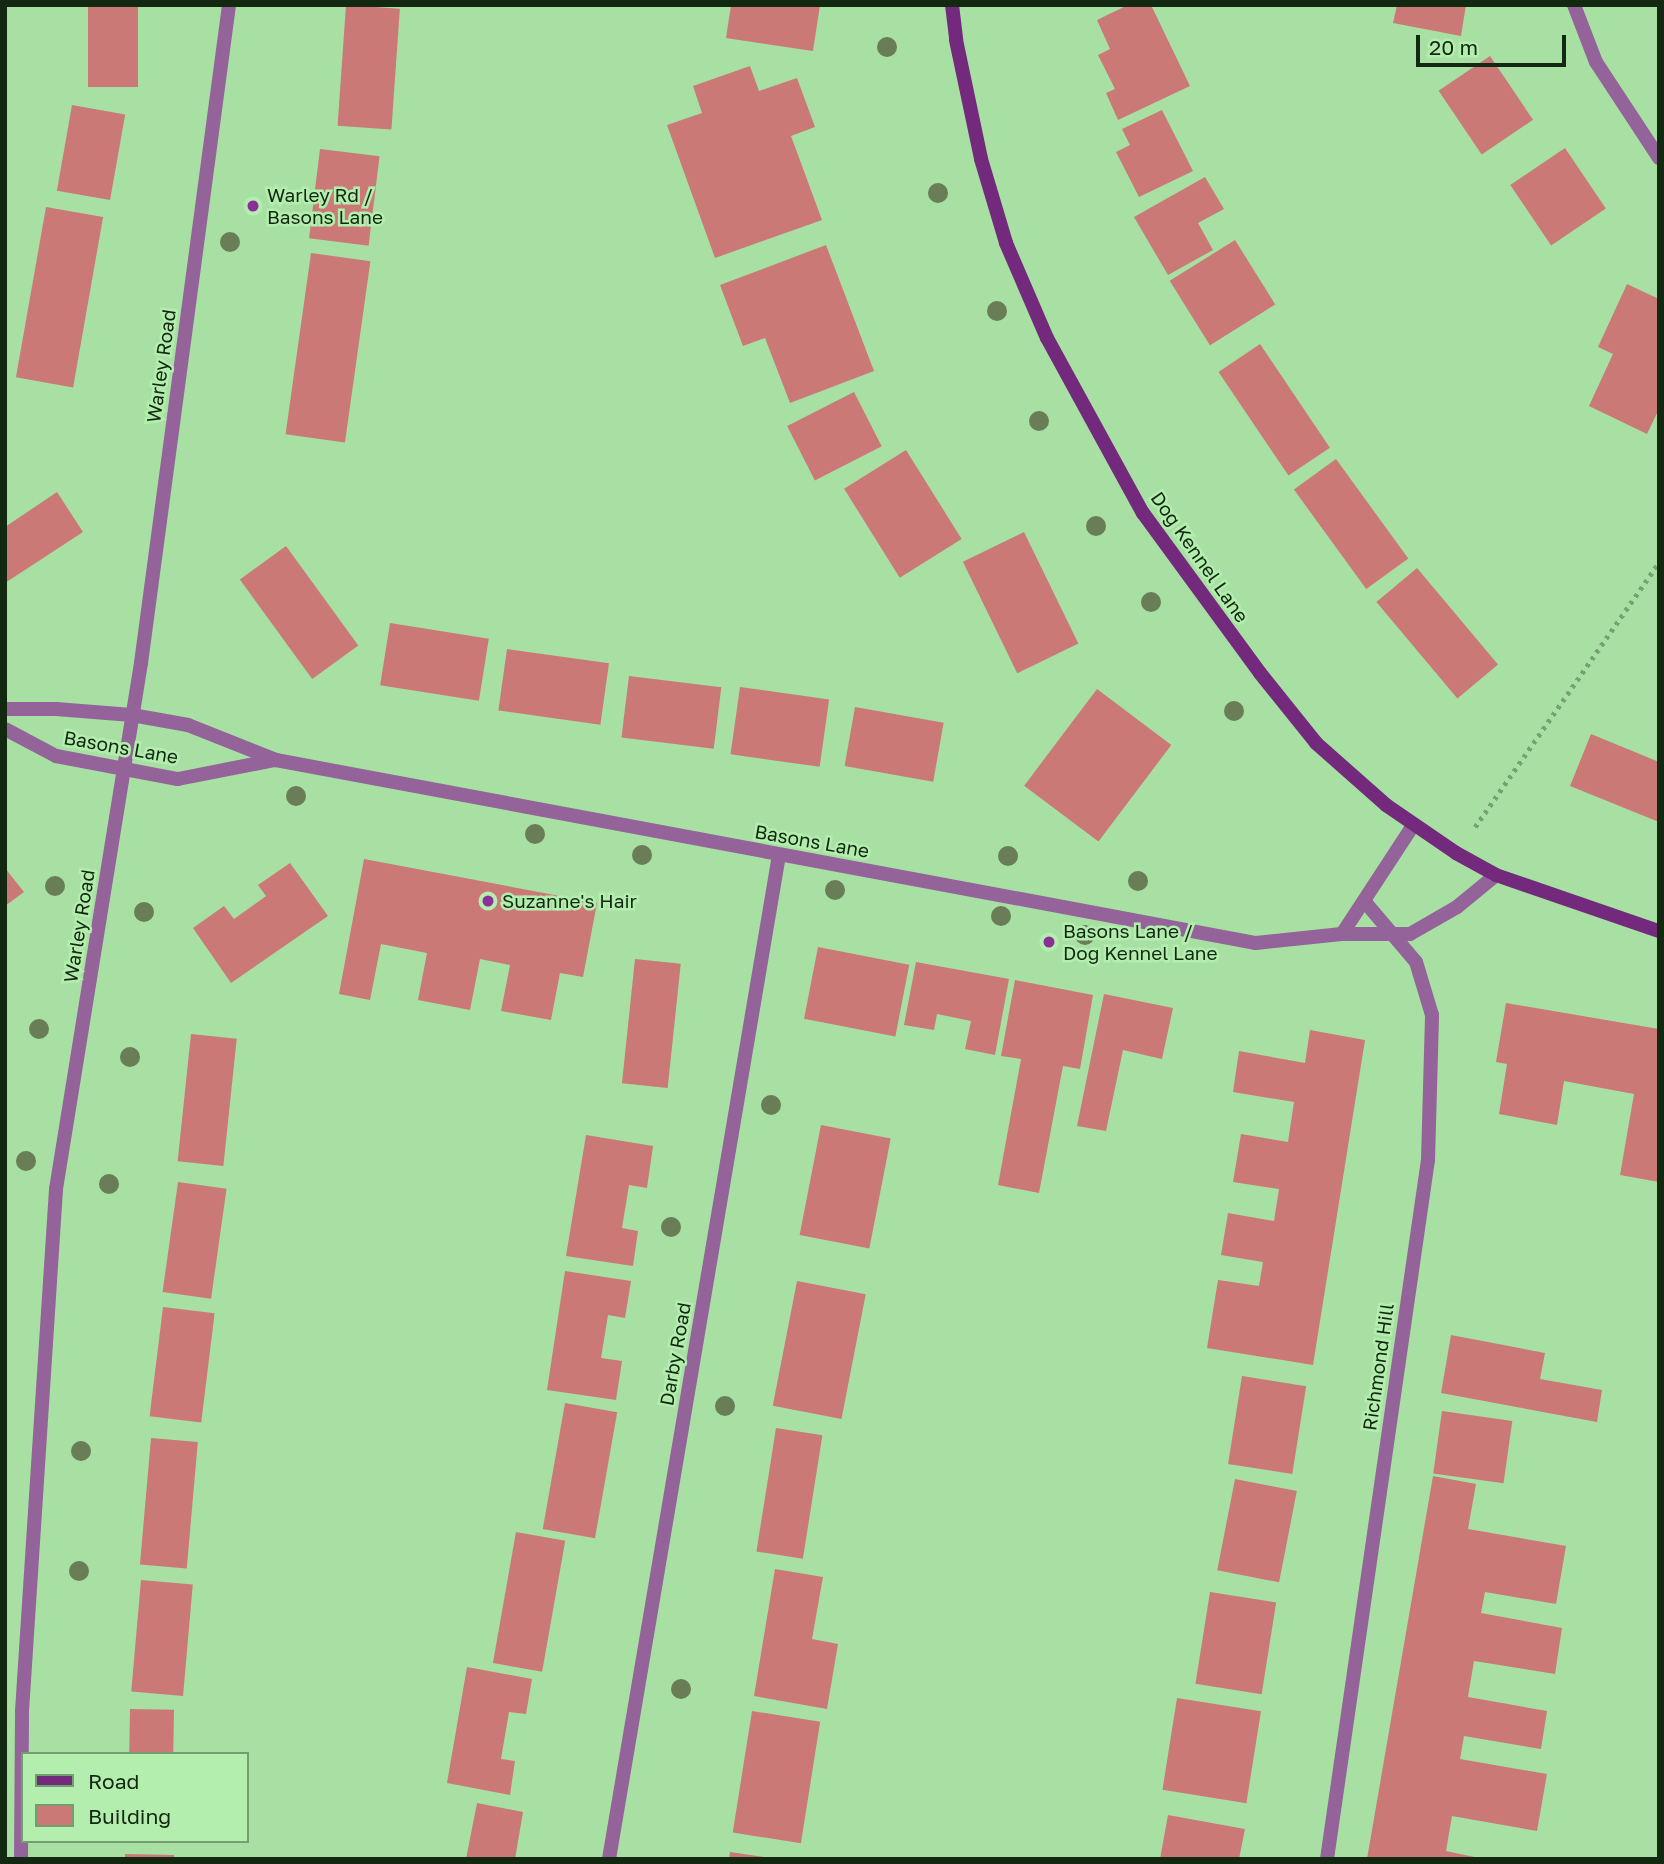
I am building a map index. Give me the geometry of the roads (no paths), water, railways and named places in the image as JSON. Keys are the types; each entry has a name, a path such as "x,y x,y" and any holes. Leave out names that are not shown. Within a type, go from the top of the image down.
{"main road":[{"name":"Dog Kennel Lane","path":"952,5 956,40 981,159 1006,243 1047,338 1143,513 1260,673 1316,743 1386,804 1456,853 1496,875 1659,931"}],"street":[{"name":"Warley Road","path":"22,1752 22,1711 57,1189 132,715 229,5"},
{"path":"1574,5 1596,62 1659,158"},
{"name":"Basons Lane","path":"5,709 56,709 132,715 188,725 276,760 1256,943 1342,934 1410,933 1445,913 1496,875"},
{"name":"Basons Lane","path":"5,729 56,756 178,779 276,760"},
{"path":"1342,934 1414,824"},
{"name":"Darby Road","path":"609,1859 779,855"},
{"name":"Richmond Hill","path":"1327,1859 1428,1160 1432,1015 1416,962 1364,901"}],"place":[{"name":"Warley Rd / Basons Lane","path":"253,206"},
{"name":"Suzanne's Hair","path":"488,901"},
{"name":"Basons Lane / Dog Kennel Lane","path":"1049,942"}]}
